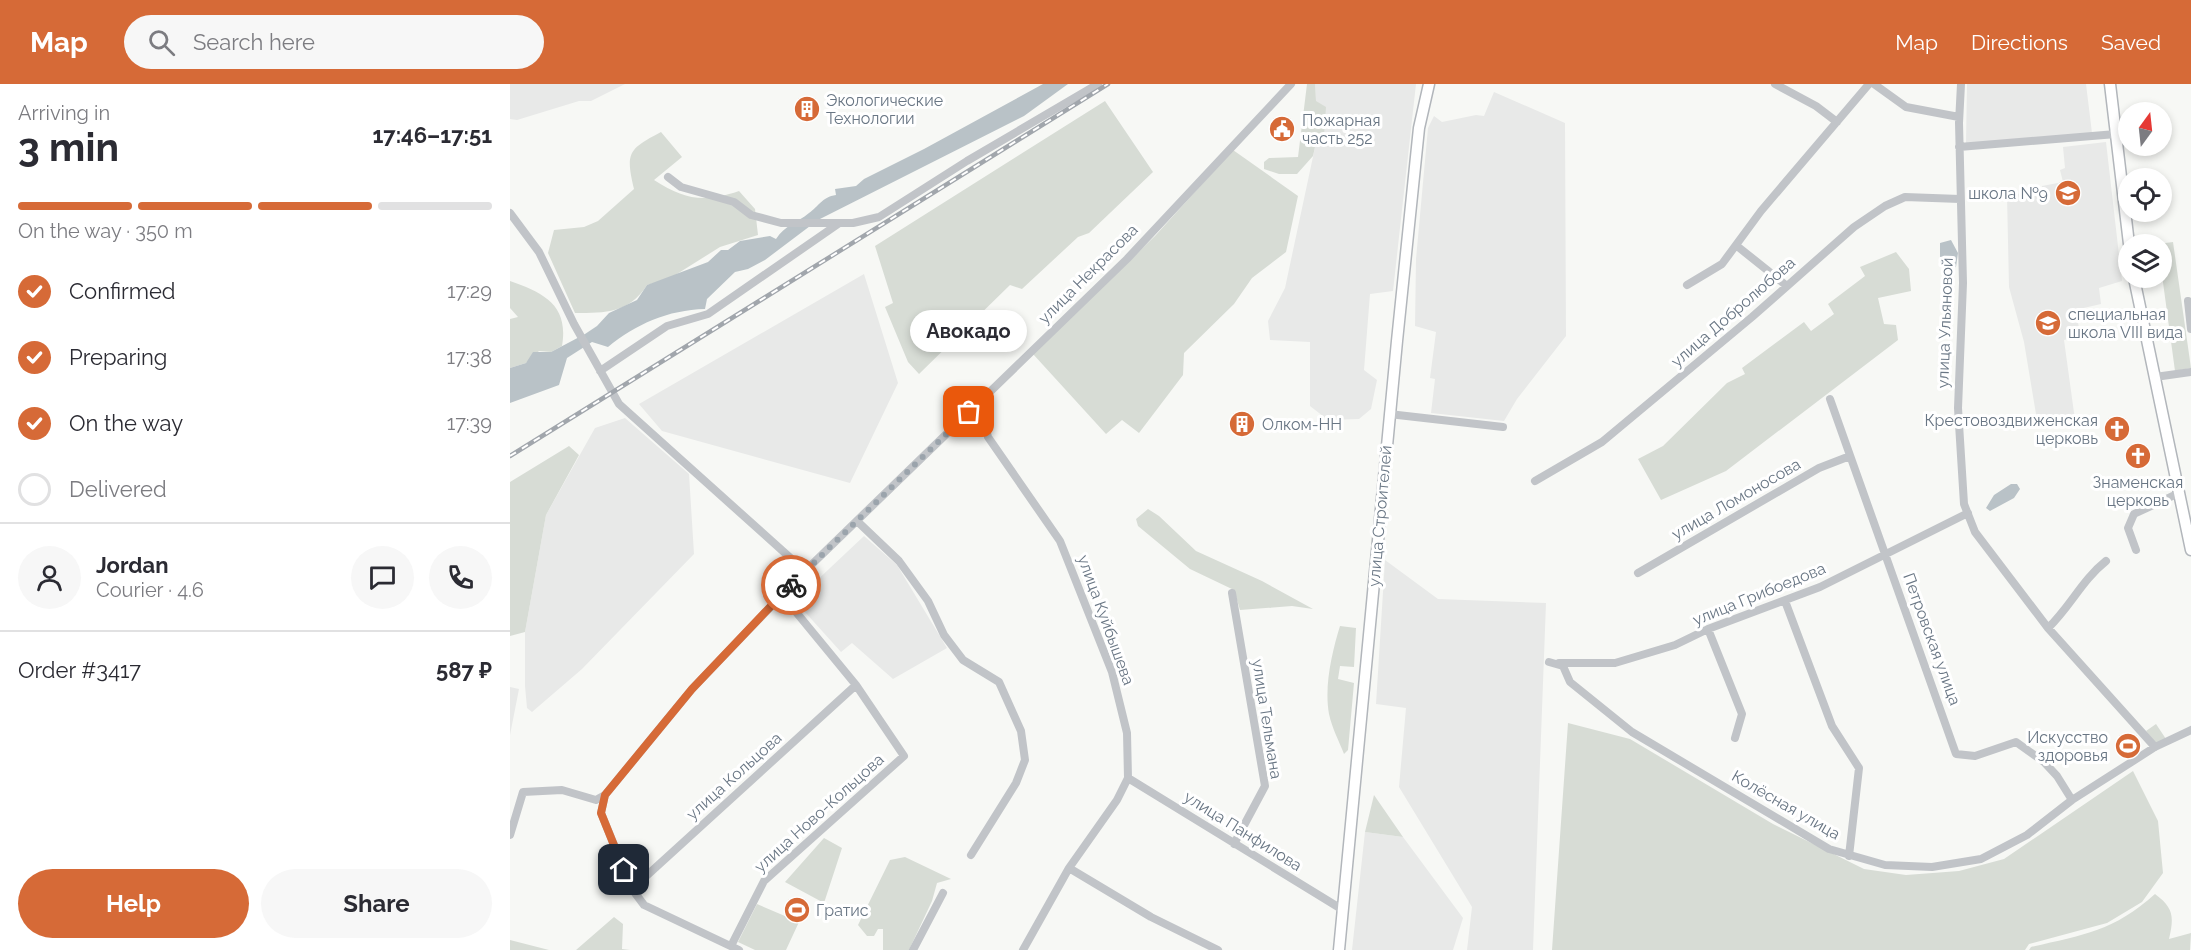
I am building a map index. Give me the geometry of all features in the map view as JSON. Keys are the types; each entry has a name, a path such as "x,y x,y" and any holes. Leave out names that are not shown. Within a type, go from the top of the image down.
{"main road":[{"name":"улица Строителей","path":"1339,950 1389,414 1419,129 1429,84"},
{"path":"2110,84 2128,234"},
{"path":"2136,288 2191,550"}],"street":[{"path":"668,177 681,187 734,202 751,215 781,223 823,224 879,217 967,161 1098,84"},
{"name":"улица Некрасова","path":"605,795 692,689 782,594 1127,259 1291,84"},
{"path":"1775,84 1816,106 1837,122"},
{"path":"1687,285 1722,264 1761,211 1869,84"},
{"path":"1874,84 1906,108 1959,117"},
{"name":"улица Ульяновой","path":"1961,84 1959,147 1963,283 1958,408 1964,504 1975,532 2048,628 2155,747"},
{"path":"1959,147 2116,134"},
{"name":"улица Добролюбова","path":"1535,481 1602,442 1854,227 1885,206 1905,197 1960,199"},
{"path":"510,213 539,252 610,392 630,416 805,571"},
{"path":"600,371 667,326 708,314 838,223"},
{"path":"1737,246 1763,270 1787,286"},
{"path":"2188,301 2191,329"},
{"path":"2155,377 2191,372"},
{"name":"Петровская улица","path":"1830,399 1956,754 1975,756 2016,742 2044,762 2057,776 2072,800"},
{"name":"улица Куйбышева","path":"979,402 988,436 1060,541 1112,672 1127,733 1128,778 1117,800 1070,868 1023,950"},
{"path":"1389,414 1503,427"},
{"name":"улица Ломоносова","path":"1638,573 1819,468 1850,456"},
{"path":"2136,550 2128,528 2134,514 2179,493"},
{"name":"улица Грибоедова","path":"1549,662 1593,664 1634,659 1675,645 1708,629 1821,587 1968,513"},
{"path":"857,521 904,568 928,601 944,635 963,660 999,682 1021,731 1025,760 1016,783 971,855"},
{"path":"2048,628 2066,611 2083,583 2106,561"},
{"name":"улица Тельмана","path":"1232,593 1265,786 1234,844"},
{"name":"улица Ново-Кольцова","path":"735,948 764,881 904,756 856,685 782,594"},
{"path":"1785,601 1832,726 1859,768 1849,856"},
{"path":"1708,629 1742,714 1735,738"},
{"name":"Колёсная улица","path":"1549,662 1563,666 1570,682 1632,732 1829,849 1885,866 1932,867 1981,859 2027,836 2072,800 2155,747 2191,730"},
{"name":"улица Кольцова","path":"632,889 856,685"},
{"name":"улица Панфилова","path":"1128,778 1343,910"},
{"path":"510,835 523,792 562,790 596,800 605,795"},
{"path":"605,795 601,813 632,889 644,904 735,948"},
{"path":"1070,868 1152,917 1218,950"},
{"path":"913,950 944,893"}],"shaded area":[{"path":"510,84 625,84 591,101 579,101 517,120 510,119"},
{"path":"1043,84 1068,84 1024,116 818,220 765,260 748,269 735,272 707,299 705,309 665,315 641,325 608,347 592,342 567,358 559,385 510,403 510,368 526,363 533,352 551,352 585,334 597,326 609,313 637,300 647,285 708,262 721,250 728,250 740,241 770,236 776,239 791,224 824,200 836,195 835,189 856,186 864,179"},
{"path":"1307,84 1315,84 1316,101 1326,107 1324,135 1317,138 1313,156 1297,174 1279,174 1264,169 1264,162 1269,158 1298,157"},
{"path":"1315,84 1416,84 1393,291 1370,294 1364,370 1377,380 1371,409 1359,419 1328,420 1310,406 1310,342 1270,340 1268,321 1285,288 1317,138"},
{"path":"1967,84 2086,84 2092,133 1966,143"},
{"path":"1494,92 1565,123 1566,336 1517,399 1504,421 1431,413 1435,379 1430,378 1436,332 1415,326 1416,259 1428,128 1434,116 1442,122 1476,115 1484,116"},
{"path":"1105,101 1153,172 1089,233 1078,237 1022,289 1010,285 919,374 908,362 885,307 893,303 875,246"},
{"path":"661,132 682,157 654,180 675,192 695,198 715,197 739,191 755,209 758,235 720,247 669,279 647,285 633,301 616,310 575,313 548,253 554,230 584,227 598,221 634,189 630,167 632,153 642,143"},
{"name":"специальная школа VIII вида","path":"2106,142 2118,246 2118,282 2099,288 2101,304 2075,310 2081,336 2064,340 2075,420 2038,426 2024,342 2009,287 2007,195 2042,191 2042,186 2063,182 2060,170 2065,168 2063,147"},
{"path":"1233,150 1298,196 1286,252 1252,278 1234,304 1184,353 1183,375 1139,433 1122,420 1106,434 1033,354 1155,236"},
{"path":"1951,240 1958,253 1956,267 1943,268 1940,261 1940,243"},
{"path":"2172,242 2191,368 2175,371 2164,288 2172,288"},
{"path":"1896,252 1909,269 1911,291 1878,298 1884,324 1896,325 1898,340 1726,471 1661,500 1638,459 1663,446 1727,383 1745,374 1742,368 1804,322 1811,331 1834,314 1828,304 1865,276 1860,267"},
{"path":"864,274 898,383 850,483 662,431 639,404"},
{"path":"510,281 533,290 551,303 562,320 563,332 562,346 551,352 539,351 526,363 510,368 510,319 518,317 510,308"},
{"path":"625,418 689,474 694,554 582,669 532,712 527,708 525,686 525,632 546,515 595,428"},
{"path":"569,446 579,455 546,515 525,632 510,636 510,482"},
{"path":"2011,484 2017,484 2020,489 2014,498 1990,511 1986,508 1994,495"},
{"path":"1148,509 1159,516 1196,551 1262,581 1313,609 1292,606 1240,610 1234,590 1190,569 1138,526 1136,519"},
{"path":"864,536 897,565 947,648 893,679 852,643 841,652 795,601"},
{"path":"1385,560 1438,599 1546,603 1533,950 1467,950 1472,907 1399,787 1406,708 1376,704"},
{"path":"1340,626 1356,628 1354,667 1340,666 1338,679 1354,683 1348,750 1344,754 1329,714 1327,692 1334,647"},
{"path":"510,687 519,689 510,735"},
{"path":"1568,723 1630,739 1773,824 1864,869 1906,875 1959,871 2004,859 2133,771 2158,821 2163,873 2142,902 2107,923 2029,944 2025,950 1552,950"},
{"path":"2156,724 2166,739 2156,744 2146,731"},
{"path":"1374,795 1403,837 1365,832"},
{"path":"1365,832 1403,837 1463,918 1453,950 1352,950"},
{"path":"824,838 842,848 824,903 785,882"},
{"path":"905,857 951,879 937,883 932,901 909,950 883,950 883,929 878,929 874,936 867,936 858,925 890,860"},
{"path":"2155,894 2166,904 2171,914 2172,925 2169,939 2191,933 2190,950 2029,950 2031,947 2082,935 2111,924 2126,916"},
{"path":"757,904 799,922 786,950 755,950 738,942"},
{"path":"614,917 623,924 622,949 630,950 576,950"},
{"path":"510,940 549,950 510,950"}],"railway":[{"path":"510,456 1108,84"}],"way so far":[{"path":"791,585 969,412"}],"place":[{"name":"Экологические Технологии","path":"807,109"},
{"name":"Пожарная часть 252","path":"1282,129"},
{"name":"школа №9","path":"2068,193"},
{"name":"специальная школа VIII вида","path":"2048,323"},
{"name":"Авокадо","path":"969,412"},
{"name":"Олком-НН","path":"1242,424"},
{"name":"Крестовоздвиженская церковь","path":"2117,429"},
{"name":"Знаменская церковь","path":"2138,456"},
{"name":"Искусство здоровья","path":"2128,746"},
{"name":"Гратис","path":"797,910"}],"route":[{"path":"624,870 601,813 605,795 692,689 791,585"}]}
